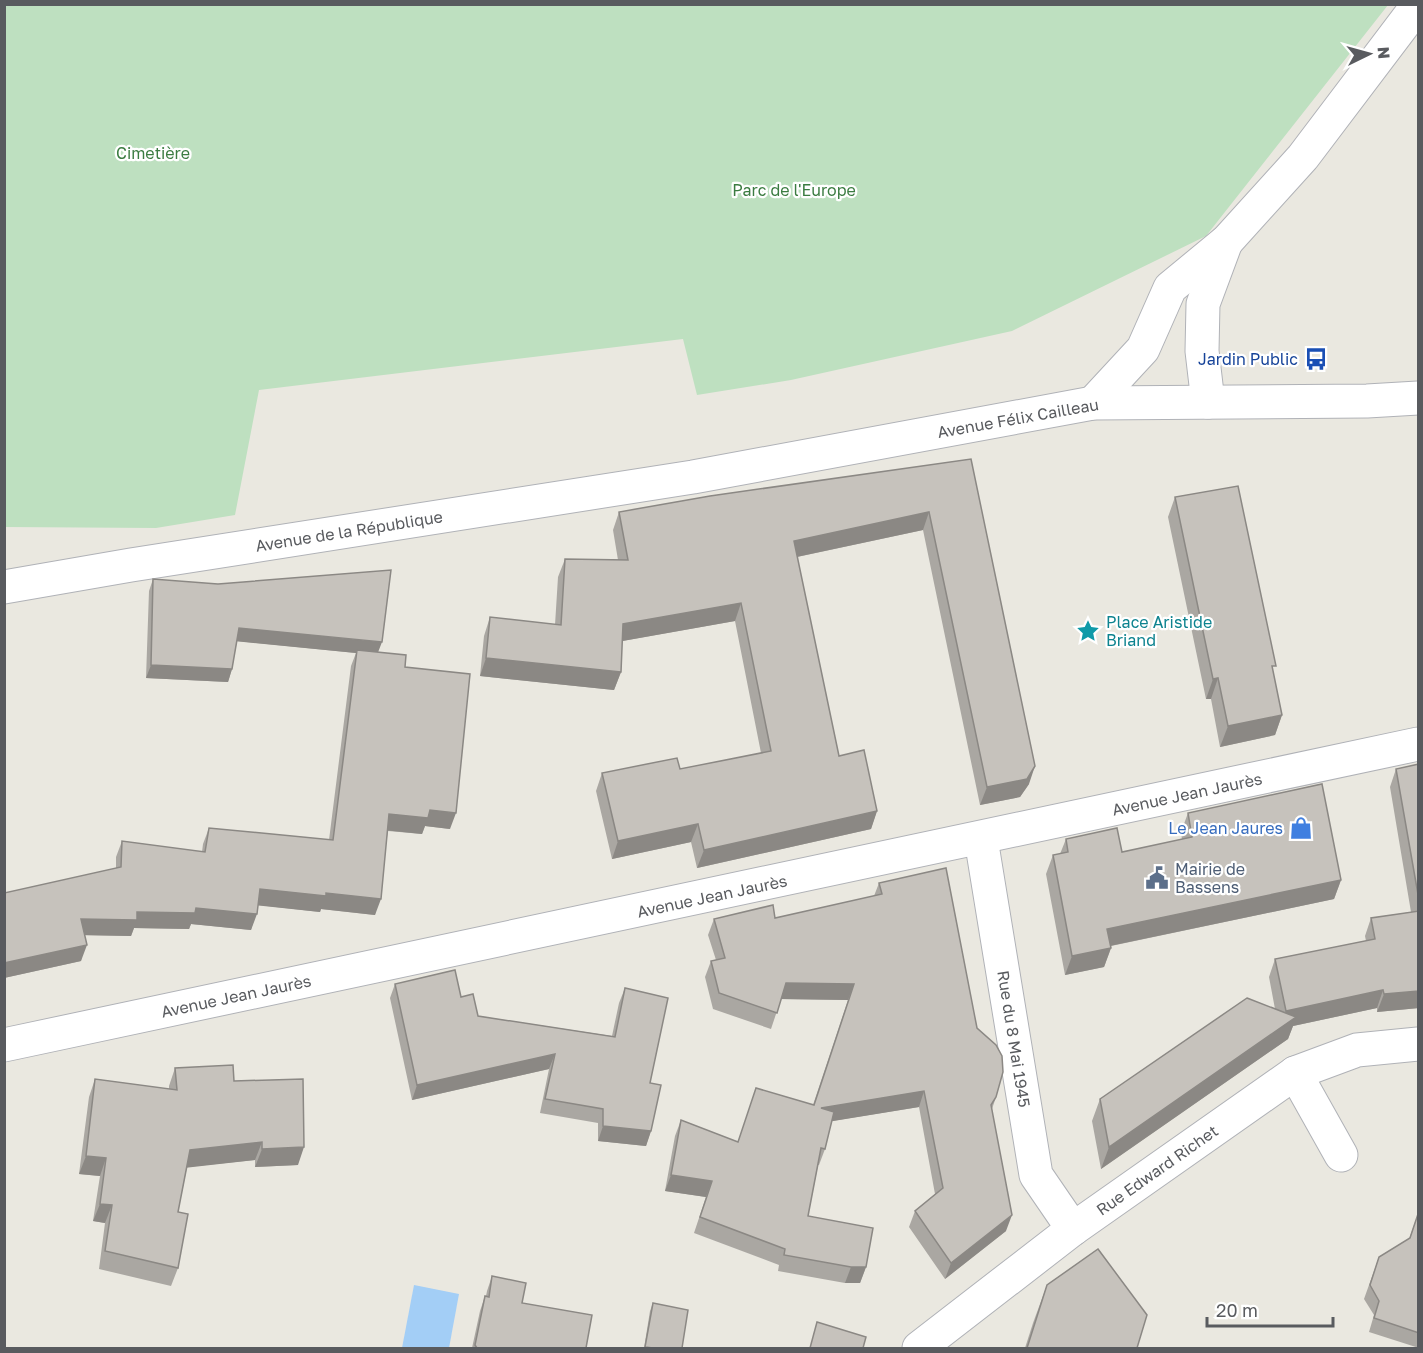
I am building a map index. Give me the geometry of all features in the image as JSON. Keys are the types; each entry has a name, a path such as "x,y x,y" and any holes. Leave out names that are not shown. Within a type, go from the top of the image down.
{"street":[{"path":"1093,403 1143,349 1170,288 1227,240 1303,157 1419,5"},
{"path":"1208,402 1202,351 1203,304 1227,240"},
{"name":"Avenue Félix Cailleau","path":"693,477 1093,403 1367,401 1419,398"},
{"name":"Avenue de la République","path":"4,587 693,477"},
{"name":"Avenue Jean Jaurès","path":"4,1045 1419,744"},
{"name":"Rue du 8 Mai 1945","path":"981,839 1036,1175 1073,1229"},
{"name":"Rue Edward Richet","path":"919,1348 1073,1229 1295,1073 1357,1050 1419,1044"},
{"path":"1295,1073 1341,1155"}],"green space":[{"name":"Parc de l'Europe","path":"5,4 1388,5 1206,236 1012,331 791,380 697,395 683,339 259,390 235,515 156,528 5,527"}],"water":[{"path":"414,1285 459,1294 449,1348 402,1348"}],"building":[{"path":"971,459 1035,766 1027,779 987,787 929,512 794,541 839,756 864,750 877,811 704,850 698,824 618,841 602,773 677,758 680,769 771,751 741,603 623,624 621,672 486,658 490,617 561,625 565,559 628,560 619,512 710,496"},
{"path":"1238,486 1276,666 1272,666 1282,715 1228,726 1218,678 1213,679 1175,497"},
{"path":"391,570 382,642 239,628 232,669 151,665 153,579 218,584"},
{"path":"357,650 406,655 405,667 470,674 456,813 430,810 428,818 389,814 381,899 260,889 257,914 196,908 195,913 137,912 137,920 81,919 87,945 4,963 4,893 121,867 122,841 205,852 209,828 333,840"},
{"path":"1419,764 1419,900 1396,769"},
{"path":"1322,784 1341,880 1107,929 1111,948 1072,956 1053,855 1068,852 1066,839 1117,828 1122,852 1192,837 1188,813"},
{"path":"946,868 977,1028 996,1045 1002,1056 1003,1072 996,1097 991,1105 1012,1215 951,1263 915,1211 943,1188 924,1091 821,1108 834,1112 825,1149 821,1148 808,1216 873,1228 866,1267 851,1267 784,1255 785,1249 700,1217 712,1181 671,1175 681,1120 738,1142 756,1088 814,1105 854,984 786,983 777,1013 719,993 711,961 725,958 714,919 773,905 775,918 882,894 879,883"},
{"path":"1419,911 1419,991 1384,994 1383,990 1286,1011 1275,959 1375,939 1371,918"},
{"path":"455,970 461,997 473,994 478,1016 615,1037 625,988 668,998 650,1083 661,1085 651,1131 603,1126 603,1109 545,1099 555,1054 417,1085 395,984"},
{"path":"1247,998 1296,1017 1109,1147 1100,1099"},
{"path":"233,1065 234,1081 303,1079 304,1147 262,1149 262,1142 190,1150 178,1212 188,1214 178,1268 105,1251 112,1205 100,1204 106,1158 86,1156 95,1079 177,1090 175,1068"},
{"path":"1419,1211 1419,1333 1374,1318 1379,1301 1370,1285 1379,1257 1410,1238"},
{"path":"1098,1249 1147,1315 1137,1348 1027,1348 1047,1285"},
{"path":"492,1276 526,1283 522,1303 592,1315 586,1348 477,1348 475,1345 485,1296 489,1297"},
{"path":"653,1303 688,1310 682,1348 645,1347"},
{"path":"817,1322 866,1337 863,1348 810,1348"}],"place":[{"name":"Jardin Public","path":"1316,359"},
{"name":"Place Aristide Briand","path":"1088,631"},
{"name":"Le Jean Jaures","path":"1301,828"},
{"name":"Mairie de Bassens","path":"1157,878"}],"park label":[{"name":"Cimetière","path":"153,153"}]}
